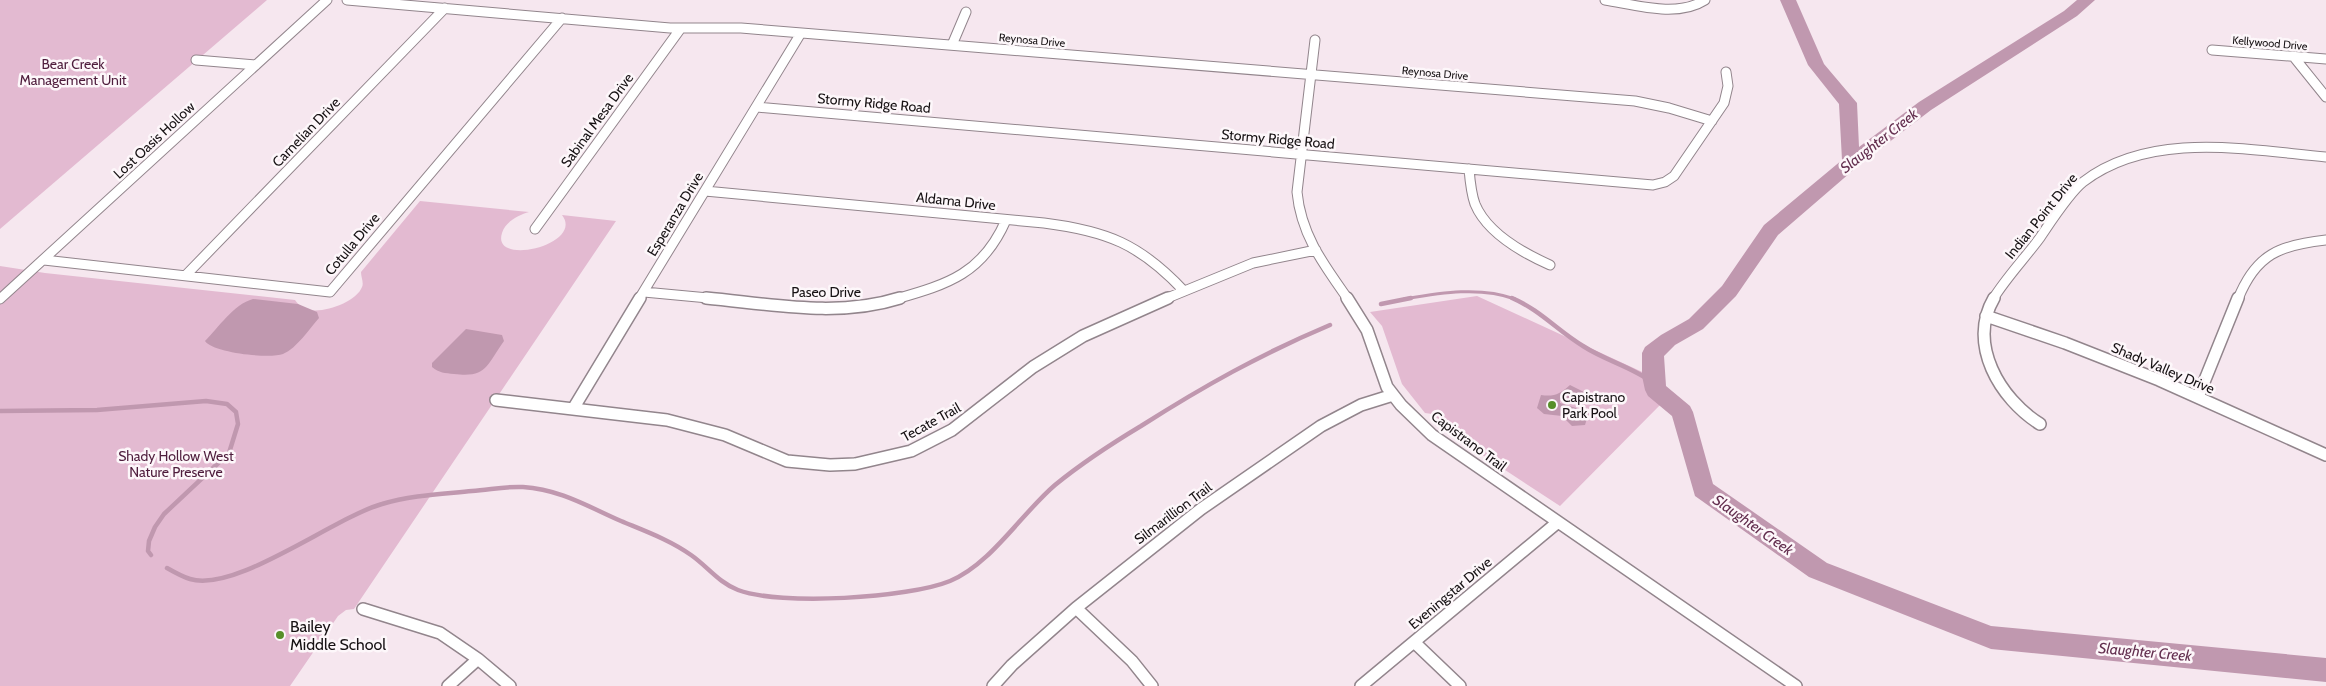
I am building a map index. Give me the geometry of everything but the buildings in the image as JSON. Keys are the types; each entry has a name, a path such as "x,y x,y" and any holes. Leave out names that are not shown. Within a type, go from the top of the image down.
{"street":[{"name":"Lost Oasis Hollow","path":"0,300 327,0"},
{"name":"Reynosa Drive","path":"347,0 681,28 732,27 1636,101 1669,108 1712,121"},
{"path":"1605,0 1679,8 1703,2"},
{"name":"Carnelian Drive","path":"186,275 445,8"},
{"path":"952,45 966,12"},
{"name":"Cotulla Drive","path":"44,260 330,292 562,18"},
{"name":"Sabinal Mesa Drive","path":"535,229 681,28"},
{"name":"Esperanza Drive","path":"573,409 802,33"},
{"name":"Capistrano Trail","path":"1315,40 1297,192 1298,209 1303,227 1366,330 1382,376 1393,395 1432,435 1791,685"},
{"name":"Kellywood Drive","path":"2212,50 2326,59"},
{"path":"2292,56 2326,98"},
{"path":"196,60 256,65"},
{"name":"Stormy Ridge Road","path":"757,106 1469,170 1661,184 1674,176 1727,97 1726,72"},
{"name":"Indian Point Drive","path":"2040,424 2019,410 1996,378 1985,346 1983,332 1991,302 2082,183 2108,166 2134,156 2182,149 2225,149 2326,157"},
{"path":"1469,170 1473,197 1482,215 1529,257 1550,265"},
{"name":"Aldama Drive","path":"705,191 1072,227 1119,240 1156,262 1184,291"},
{"name":"Paseo Drive","path":"644,292 802,308 839,309 877,304 916,293 967,271 978,264 995,246 1006,220"},
{"path":"2198,397 2244,284 2253,267 2273,251 2305,242 2326,240"},
{"name":"Tecate Trail","path":"496,400 667,420 725,435 787,460 830,465 855,464 912,451 934,440 970,417 1032,367 1083,336 1184,291 1253,264 1316,250"},
{"name":"Shady Valley Drive","path":"1986,316 2096,355 2198,397 2326,455"},
{"name":"Silmarillion Trail","path":"993,686 1012,665 1076,608 1201,508 1321,426 1360,405 1393,395"},
{"name":"Eveningstar Drive","path":"1361,686 1558,522"},
{"path":"1076,608 1132,661 1152,686"},
{"path":"364,609 440,633 478,659 510,686"},
{"path":"1414,642 1460,686"},
{"path":"448,686 478,659"}],"green space":[{"name":"Bear Creek Management Unit","path":"0,0 267,0 0,229"},
{"name":"Shady Hollow West Nature Preserve","path":"420,201 529,212 517,217 504,229 502,243 510,249 536,248 550,243 561,235 566,226 562,215 616,221 354,609 346,610 338,616 290,686 0,686 0,266 45,273 295,300 304,308 310,310 327,309 345,303 358,293 363,285 361,272"},
{"path":"1477,296 1651,376 1662,403 1560,506 1464,443 1450,428 1432,414 1425,413 1402,384 1382,326 1370,312"}],"shaded area":[{"path":"253,299 298,304 317,312 319,318 293,347 283,354 266,356 230,352 219,349 205,341 233,311"},
{"path":"466,329 502,335 504,341 485,368 480,372 465,375 442,372 432,367 432,363"},
{"name":"Capistrano Park Pool","path":"1570,385 1584,392 1574,401 1560,399 1560,403 1589,412 1585,425 1572,426 1562,416 1544,414 1537,408 1541,395 1550,396 1557,394"}],"waterway":[{"path":"1788,0 1816,65 1848,103 1851,162"},
{"name":"Slaughter Creek","path":"2071,13 2087,0"},
{"name":"Slaughter Creek","path":"1851,162 1925,106 2067,15"},
{"name":"Slaughter Creek","path":"1851,162 1771,230 1729,291 1696,324 1668,340 1653,353 1653,376 1656,390 1682,412 1703,489 1818,570 1991,637 2326,670"},
{"path":"1411,298 1446,293 1474,292 1502,295 1512,298"},
{"path":"1381,304 1411,298"},
{"path":"1404,299 1411,298"},
{"path":"1512,298 1531,308 1583,346 1638,373 1655,384"},
{"path":"167,568 190,579 209,580 233,575 258,565 362,512 382,504 427,495 523,487 536,488 561,495 657,536 697,559 731,587 757,595 783,598 844,598 876,596 931,587 950,581 979,563 1055,485 1108,447 1187,397 1233,371 1280,347 1330,325"},
{"path":"0,411 97,410 206,401 227,404 236,412 238,424 229,453 164,514 155,527 149,541 148,551 151,555"}],"place":[{"name":"Capistrano Park Pool","path":"1552,405"},
{"name":"Bailey Middle School","path":"280,635"}]}
